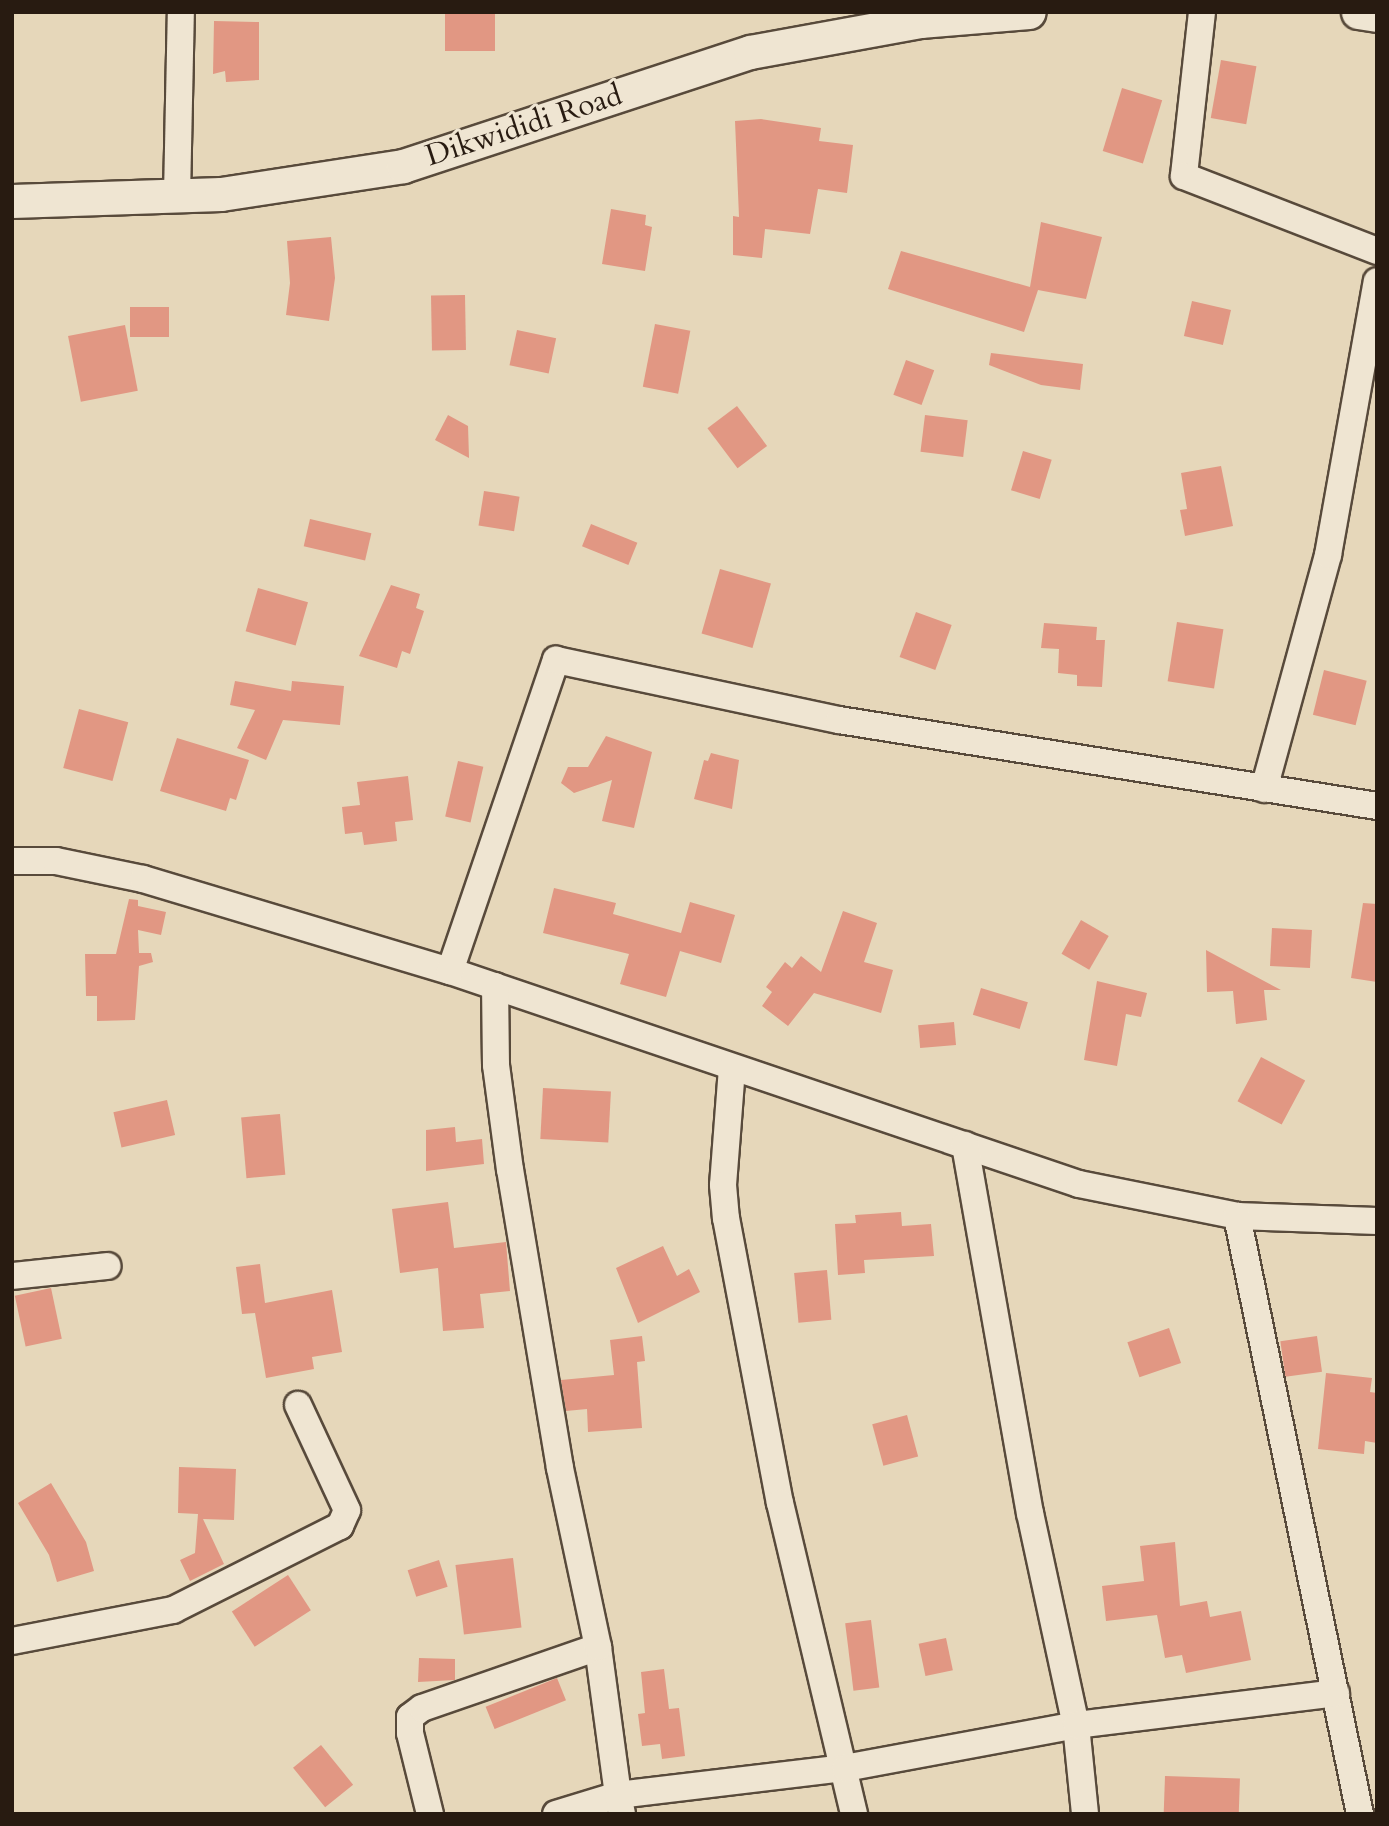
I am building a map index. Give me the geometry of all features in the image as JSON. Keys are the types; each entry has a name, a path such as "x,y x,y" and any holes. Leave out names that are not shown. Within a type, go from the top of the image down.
{"street":[{"path":"177,197 181,12"},
{"name":"Dikwididi Road","path":"12,201 177,197 403,166 750,52 919,16 1029,12"},
{"path":"1202,12 1184,176 1377,251"},
{"path":"1358,12 1377,15"},
{"path":"1264,789 1316,608 1377,281"},
{"path":"450,971 556,660 839,720 1377,806"},
{"path":"12,861 56,861 143,879 450,971 1079,1184 1237,1216 1377,1220"},
{"path":"495,986 496,1065 510,1170 560,1468 598,1647 620,1804"},
{"path":"732,1068 723,1185 726,1218 780,1503 845,1768 853,1814"},
{"path":"965,1145 1030,1513 1076,1725 1085,1814"},
{"path":"1237,1216 1360,1814"},
{"path":"12,1276 107,1266"},
{"path":"12,1641 173,1610 340,1526 347,1510 298,1405"},
{"path":"430,1814 410,1733 410,1717 422,1708 598,1647"},
{"path":"556,1814 845,1768 1076,1725 1336,1693"}],"building":[{"path":"445,12 495,12 495,51 445,51"},
{"path":"214,21 259,22 259,80 226,82 225,71 213,74"},
{"path":"1221,60 1256,66 1246,124 1211,118"},
{"path":"1122,88 1162,100 1143,163 1103,151"},
{"path":"761,119 821,128 819,141 853,145 847,193 818,189 810,234 765,229 762,258 733,255 733,216 739,217 735,121"},
{"path":"611,209 646,215 645,225 652,227 645,271 602,264"},
{"path":"1041,222 1102,237 1086,299 1038,290 1024,332 888,289 901,251 1030,287"},
{"path":"331,237 335,278 329,321 286,315 290,283 287,241"},
{"path":"465,295 466,350 432,351 431,296"},
{"path":"1192,301 1231,310 1223,345 1184,336"},
{"path":"130,307 169,307 169,337 130,337"},
{"path":"655,324 690,331 678,394 643,387"},
{"path":"125,325 138,391 81,402 68,336"},
{"path":"517,330 556,338 549,374 510,365"},
{"path":"991,353 1083,364 1080,390 1041,385 989,365"},
{"path":"906,360 934,370 922,405 893,395"},
{"path":"737,406 767,446 738,468 707,428"},
{"path":"448,415 468,426 469,458 435,440"},
{"path":"925,415 968,420 963,457 920,452"},
{"path":"1023,451 1052,460 1040,499 1011,490"},
{"path":"1221,466 1233,526 1185,536 1180,510 1187,509 1181,473"},
{"path":"484,491 520,497 514,531 479,526"},
{"path":"310,519 371,533 365,560 304,546"},
{"path":"591,524 637,543 628,565 582,546"},
{"path":"720,569 771,584 752,648 702,633"},
{"path":"391,585 420,594 416,608 424,611 410,654 402,651 397,668 359,656"},
{"path":"258,588 308,602 296,646 246,631"},
{"path":"916,612 952,625 935,670 900,657"},
{"path":"1177,622 1223,629 1214,689 1168,681"},
{"path":"1044,623 1097,627 1096,640 1105,640 1102,687 1077,686 1077,675 1058,673 1059,649 1041,648"},
{"path":"1324,670 1367,681 1356,725 1313,715"},
{"path":"235,681 291,691 292,681 344,686 340,725 283,720 266,760 237,748 255,710 230,705"},
{"path":"79,709 128,722 112,781 63,768"},
{"path":"606,736 652,752 634,828 602,821 612,780 574,793 561,783 568,767 588,767"},
{"path":"177,738 249,760 236,800 230,798 226,811 160,791"},
{"path":"711,753 739,760 732,809 694,799 704,760 708,761"},
{"path":"458,761 483,767 471,822 445,817"},
{"path":"408,776 413,820 395,822 397,841 364,845 362,832 345,834 342,807 360,805 357,782"},
{"path":"554,888 616,903 613,914 681,933 690,902 735,915 721,963 680,951 666,997 620,984 629,954 543,933"},
{"path":"129,899 138,900 138,906 166,912 161,935 138,930 139,953 151,953 153,962 139,966 135,1020 97,1021 97,996 86,996 85,954 116,954"},
{"path":"1363,903 1377,904 1377,982 1351,978"},
{"path":"843,911 877,923 864,962 893,970 881,1013 814,993 788,1026 762,1006 772,992 766,987 785,962 792,968 801,956 821,972"},
{"path":"1081,920 1109,936 1089,970 1062,954"},
{"path":"1272,928 1312,930 1310,968 1270,966"},
{"path":"1206,950 1281,990 1264,990 1267,1020 1236,1024 1233,991 1207,992"},
{"path":"1097,981 1147,993 1141,1017 1126,1014 1117,1066 1084,1060"},
{"path":"981,988 1028,1002 1020,1029 973,1015"},
{"path":"954,1022 956,1045 920,1048 918,1025"},
{"path":"1261,1057 1305,1080 1282,1125 1238,1101"},
{"path":"543,1088 611,1092 608,1142 540,1139"},
{"path":"167,1100 175,1135 122,1147 113,1112"},
{"path":"280,1114 285,1175 246,1178 241,1117"},
{"path":"455,1127 456,1142 482,1139 484,1164 426,1171 426,1130"},
{"path":"448,1202 454,1248 506,1242 510,1291 480,1294 484,1328 443,1331 438,1268 400,1273 392,1209"},
{"path":"901,1212 902,1226 931,1224 934,1256 864,1260 865,1273 838,1275 835,1224 856,1223 855,1215"},
{"path":"663,1246 677,1276 689,1269 700,1292 638,1323 616,1268"},
{"path":"260,1264 265,1303 332,1290 342,1352 312,1357 314,1369 266,1378 255,1313 242,1314 236,1267"},
{"path":"827,1270 831,1320 798,1323 794,1273"},
{"path":"51,1288 62,1339 26,1347 15,1296"},
{"path":"1169,1328 1181,1363 1139,1377 1127,1342"},
{"path":"642,1336 645,1361 637,1362 642,1428 588,1432 587,1409 566,1411 561,1380 614,1375 610,1340"},
{"path":"1317,1336 1322,1372 1285,1377 1280,1341"},
{"path":"1326,1373 1372,1378 1370,1392 1377,1393 1377,1443 1365,1441 1364,1454 1318,1449"},
{"path":"907,1415 918,1457 883,1466 872,1424"},
{"path":"179,1467 236,1469 234,1520 203,1519 224,1564 190,1581 180,1560 195,1553 198,1514 178,1513"},
{"path":"51,1483 86,1542 94,1571 57,1582 49,1555 18,1503"},
{"path":"1175,1542 1180,1606 1207,1601 1210,1617 1241,1611 1251,1660 1186,1673 1182,1655 1165,1658 1157,1615 1106,1621 1102,1586 1144,1581 1140,1546"},
{"path":"513,1558 522,1627 464,1635 455,1565"},
{"path":"439,1560 448,1587 416,1597 408,1570"},
{"path":"288,1575 311,1610 255,1647 232,1611"},
{"path":"871,1620 879,1687 853,1691 845,1623"},
{"path":"946,1638 953,1670 925,1676 919,1644"},
{"path":"419,1658 455,1659 455,1680 418,1682"},
{"path":"664,1669 669,1709 679,1708 685,1756 662,1759 660,1744 642,1746 638,1714 645,1713 641,1672"},
{"path":"557,1678 566,1700 495,1729 486,1707"},
{"path":"321,1745 353,1785 325,1807 293,1768"},
{"path":"1165,1776 1240,1779 1239,1814 1164,1814"}]}
